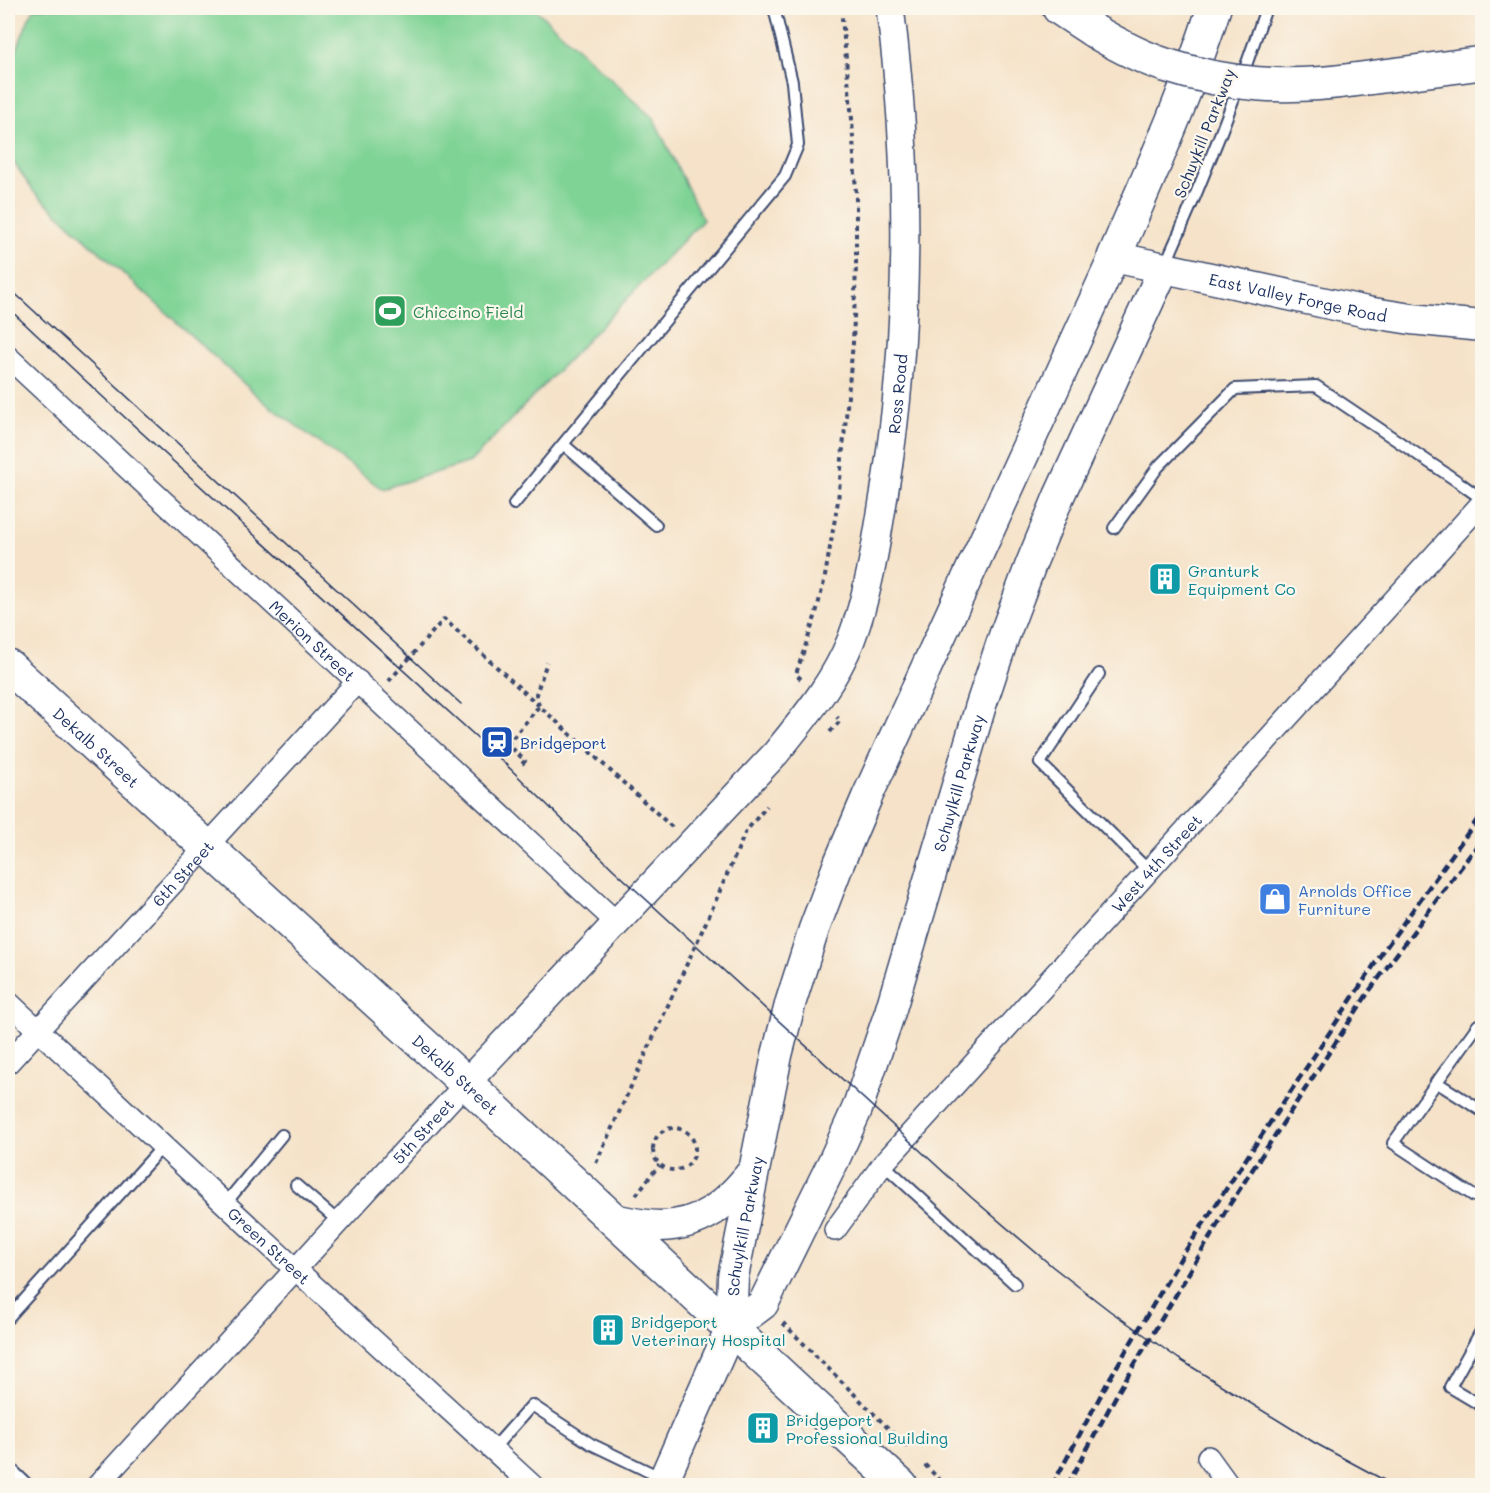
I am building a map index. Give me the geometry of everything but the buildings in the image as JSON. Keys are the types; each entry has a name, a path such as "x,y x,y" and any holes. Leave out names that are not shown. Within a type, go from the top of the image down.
{"highway":[{"path":"1059,8 1126,49 1163,65 1238,82 1317,84 1482,63"},
{"path":"1114,257 1172,122 1214,8"},
{"name":"Dekalb Street","path":"8,666 466,1083 901,1485"}],"main road":[{"name":"East Valley Forge Road","path":"1114,257 1367,312 1482,326"},
{"name":"Schuylkill Parkway","path":"731,1328 733,1277 777,1055 814,929 867,797 1114,257"},
{"name":"Schuylkill Parkway","path":"731,1328 763,1304 857,1109 890,1012 981,705 1004,636 1059,496 1164,268"},
{"path":"613,1219 659,1226 693,1221 724,1204 753,1171"},
{"path":"662,1482 731,1328"}],"street":[{"name":"Ross Road","path":"776,753 812,709 850,642 863,603 876,546 892,446 902,345 905,247 904,158 890,8"},
{"name":"Merion Street","path":"8,357 616,922"},
{"name":"West 4th Street","path":"835,1230 883,1164 1482,501"},
{"name":"6th Street","path":"8,1063 357,681"},
{"name":"5th Street","path":"97,1485 466,1083 776,753"},
{"name":"Green Street","path":"8,1002 295,1269 533,1485"},
{"path":"1209,1457 1229,1485"}],"lane":[{"path":"514,504 785,176 798,145 792,82 774,8"},
{"name":"Schuykill Parkway","path":"1164,268 1218,140 1266,8"},
{"path":"1114,528 1158,467 1235,389 1316,386 1458,480 1482,501"},
{"path":"563,444 656,525"},
{"path":"1098,674 1040,763 1149,871"},
{"path":"1474,1196 1393,1143 1478,1025 1482,1029"},
{"path":"1436,1082 1482,1111"},
{"path":"225,1204 282,1135"},
{"path":"8,1318 163,1146"},
{"path":"883,1164 1015,1284"},
{"path":"296,1185 339,1222"},
{"path":"1482,1332 1450,1387 1482,1406"},
{"path":"493,1449 532,1405 591,1444 662,1482"},
{"path":"8,1466 29,1485"}],"path":[{"path":"825,738 840,721 796,674 824,582 838,501 853,343 856,194 852,119 841,8"},
{"path":"374,697 444,619 690,844"},
{"path":"539,706 536,694 547,662"},
{"path":"522,764 525,761 508,744 539,706"},
{"path":"597,1162 746,831 767,805"},
{"path":"676,1128 688,1133 695,1146 695,1154 687,1166 673,1170 659,1165 653,1153 654,1140 658,1134 663,1130 676,1128"},
{"path":"635,1195 659,1165"},
{"path":"929,1470 946,1485"}],"green space":[{"name":"Chiccino Field","path":"35,8 534,8 654,119 703,220 470,462 382,489 264,402 34,192 8,154 8,73"}],"tram line":[{"path":"8,287 461,704"},
{"path":"8,308 493,752 614,870 972,1198 1053,1267 1110,1311 1179,1359 1315,1443 1395,1486"}],"railway":[{"path":"1052,1486 1110,1378 1182,1256 1382,953 1482,813"},
{"path":"1067,1486 1117,1394 1228,1207 1370,990 1482,839"}],"place":[{"name":"Chiccino Field","path":"390,311"},
{"name":"Granturk Equipment Co","path":"1165,579"},
{"name":"Bridgeport","path":"497,742"},
{"name":"Arnolds Office Furniture","path":"1275,899"},
{"name":"Bridgeport Veterinary Hospital","path":"608,1330"},
{"name":"Bridgeport Professional Building","path":"763,1428"}]}
